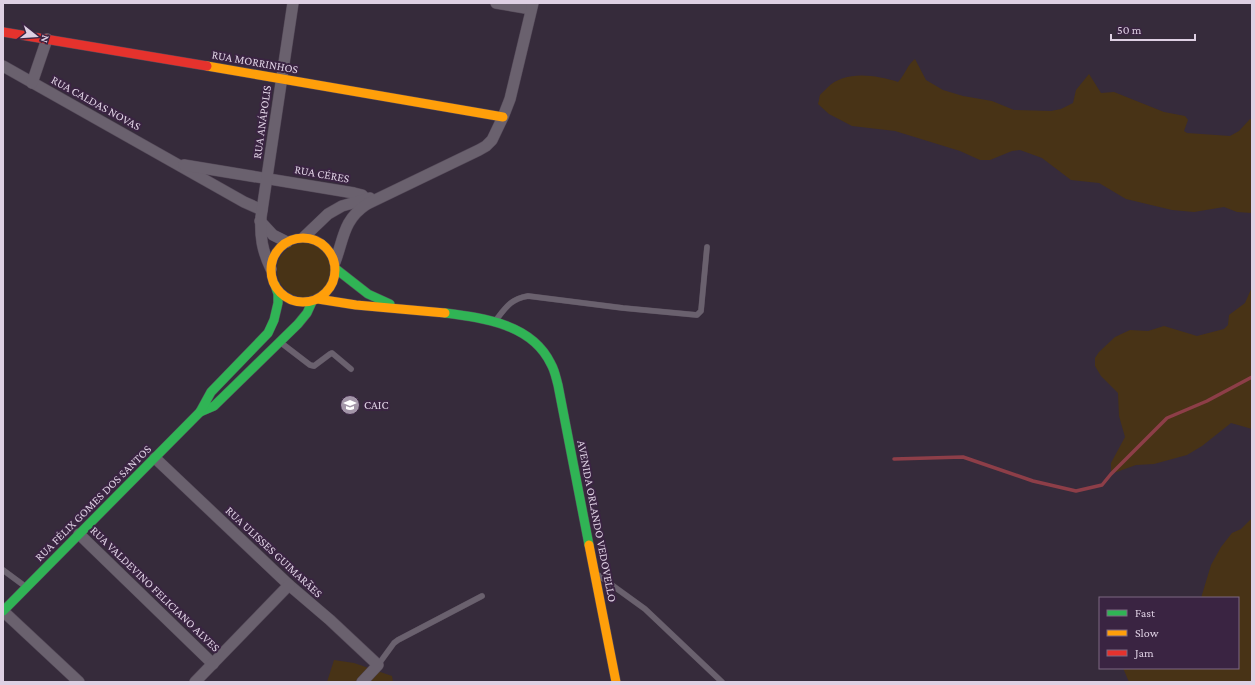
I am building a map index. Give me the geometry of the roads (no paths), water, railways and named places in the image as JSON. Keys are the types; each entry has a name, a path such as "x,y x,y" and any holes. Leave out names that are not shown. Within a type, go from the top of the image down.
{"street":[{"name":"RUA ANÁPOLIS","path":"271,269 261,240 261,216 293,3"},
{"path":"304,237 328,214 342,206 367,202 388,194 479,150 492,140 503,118 510,99 532,6 496,3"},
{"name":"RUA MORRINHOS","path":"3,32 281,78 503,118"},
{"path":"32,83 47,39"},
{"name":"RUA CALDAS NOVAS","path":"3,66 244,202 261,216"},
{"name":"RUA CALDAS NOVAS","path":"176,163 267,178"},
{"name":"RUA CÉRES","path":"267,178 354,193 362,195 367,202"},
{"path":"315,300 325,294 331,287 335,278 335,265 344,230 349,220 367,202"},
{"path":"261,216 273,235 287,242"},
{"path":"400,308 368,294 335,265 332,254 327,247 316,240 304,237 293,239 281,247 272,260 271,269 275,285 281,294 290,300 301,302 315,300 400,308 471,317 495,322"},
{"name":"RUA FÉLIX GOMES DOS SANTOS","path":"3,611 200,412 211,392 268,333 274,320 278,303 278,294 275,285"},
{"name":"RUA FÉLIX GOMES DOS SANTOS","path":"200,412 214,406 280,342 298,324 315,300"},
{"name":"AVENIDA ORLANDO VEDOVELLO","path":"495,322 522,332 531,338 552,366 558,385 616,682"},
{"name":"RUA ULISSES GUIMARÃES","path":"155,458 288,585 330,620 378,664"},
{"name":"RUA VALDEVINO FELICIANO ALVES","path":"79,534 213,664"},
{"path":"195,682 288,585"},
{"path":"3,611 79,682"},
{"path":"362,682 378,664"}],"lane":[{"path":"495,322 511,302 528,296 623,308 697,314 701,311 707,247"},
{"path":"280,342 310,365 317,365 332,353 351,369"},
{"path":"3,570 26,587"},
{"path":"595,572 645,609 722,682"},
{"path":"378,664 394,642 482,596"}],"waterway":[{"path":"894,459 963,457 1033,481 1076,491 1102,485 1167,418 1207,401 1252,377"}],"place":[{"name":"CAIC","path":"350,405"}]}
